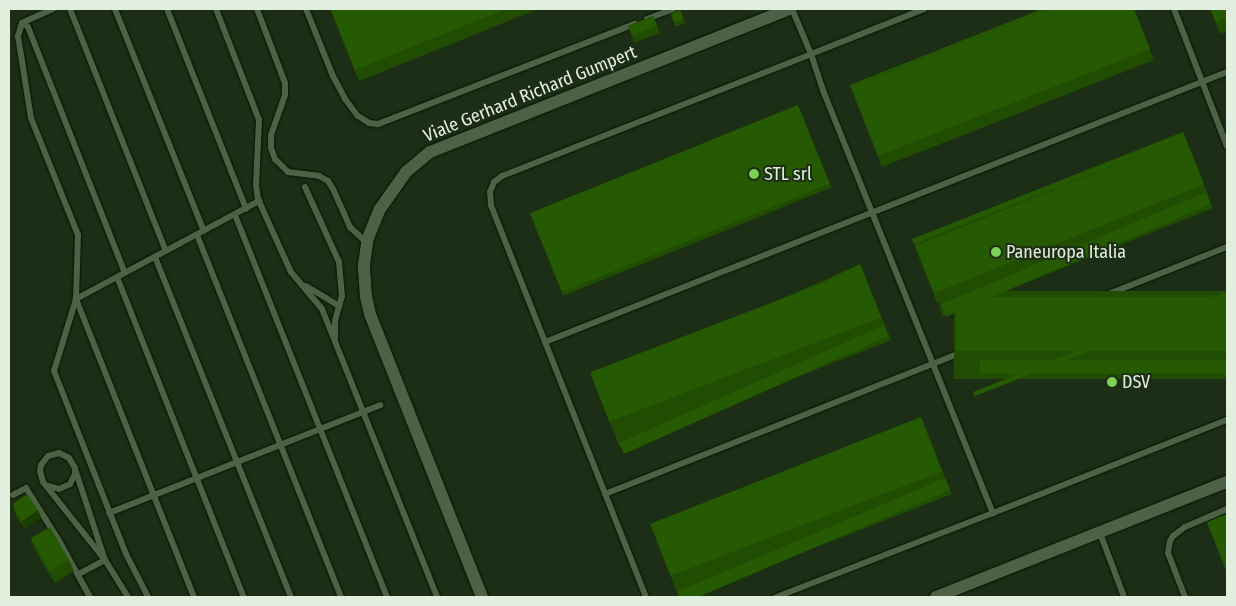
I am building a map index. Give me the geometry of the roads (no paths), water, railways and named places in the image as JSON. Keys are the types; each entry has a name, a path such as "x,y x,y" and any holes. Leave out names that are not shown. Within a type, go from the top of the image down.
{"street":[{"name":"Viale Gerhard Richard Gumpert","path":"482,597 370,314 364,282 367,244 380,210 388,195 413,165 430,152 792,9"},
{"path":"936,597 1227,482"}],"lane":[{"path":"53,9 21,26 18,36 31,118 78,236 76,299 54,372 133,571 148,597"},
{"path":"70,9 166,251"},
{"path":"115,9 204,231"},
{"path":"167,9 246,208"},
{"path":"216,9 259,120 256,184 260,201 291,272 319,303 437,597"},
{"path":"257,9 285,83 284,96 271,136 273,154 278,164 288,172 319,176 328,181 350,227 367,244"},
{"path":"306,9 333,76 345,99 358,116 378,124 673,9"},
{"path":"792,9 932,364 994,513"},
{"path":"646,597 491,205 490,192 494,182 502,176 924,9"},
{"path":"1174,9 1227,146"},
{"path":"21,26 25,24 28,27 124,273"},
{"path":"545,342 1227,72"},
{"path":"305,187 339,262 342,296 335,320 337,346"},
{"path":"76,299 260,201"},
{"path":"235,215 387,597"},
{"path":"197,235 341,597"},
{"path":"605,494 1227,247"},
{"path":"156,257 291,597"},
{"path":"117,277 244,597"},
{"path":"297,280 339,306"},
{"path":"76,299 194,597"},
{"path":"109,513 380,405"},
{"path":"776,597 1227,420"},
{"path":"105,560 75,468 69,458 64,455 54,454 48,456 41,465 40,470 43,482 105,560 128,597"},
{"path":"48,486 65,488 73,479 75,468"},
{"path":"14,495 26,488 79,574 90,597"},
{"path":"1185,597 1168,553 1170,542 1173,536 1186,527 1227,510"},
{"path":"1100,533 1124,597"},
{"path":"79,574 105,560"}],"place":[{"name":"STL srl","path":"754,174"},
{"name":"Paneuropa Italia","path":"996,252"},
{"name":"DSV","path":"1112,382"}]}
